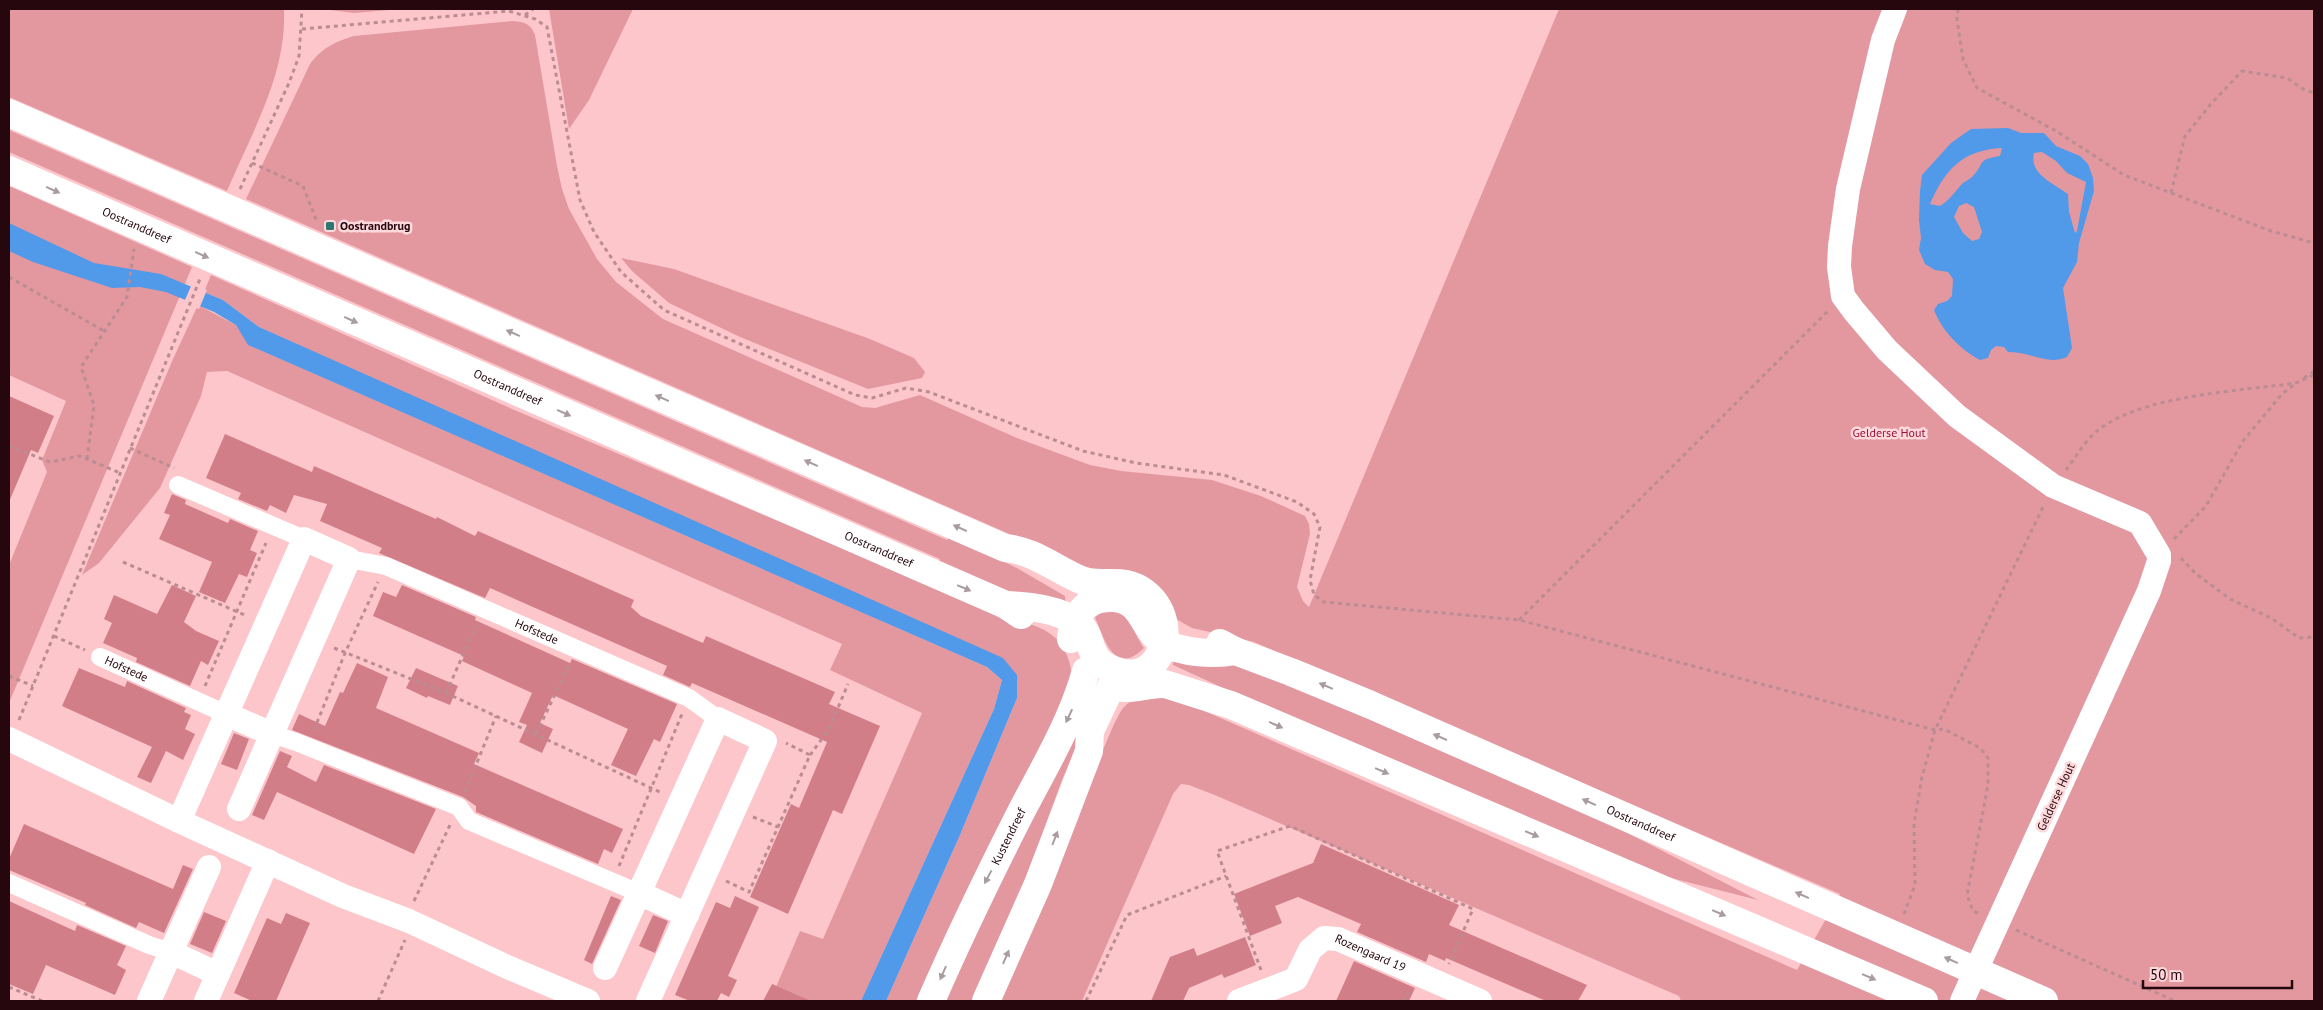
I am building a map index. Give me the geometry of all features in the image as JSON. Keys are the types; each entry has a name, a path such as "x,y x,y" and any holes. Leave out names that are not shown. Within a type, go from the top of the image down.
{"main road":[{"path":"9,113 1005,548 1016,560 1060,586 1093,592 1116,582 1138,588 1154,601 1160,611 1164,636 1154,675"},
{"name":"Oostranddreef","path":"9,170 1006,606 1040,609 1073,628"},
{"path":"1093,592 1073,628 1073,651 1086,671 1117,682 1137,673 1154,675 1231,705 1924,1001"},
{"path":"1073,628 1088,636 1095,656 1117,682"},
{"name":"Oostranddreef","path":"1164,636 1182,636 1222,643 1235,651 1292,672 2044,1001"},
{"name":"Kustendreef","path":"931,1001 970,913 1046,766 1075,704 1086,671"},
{"path":"986,1001 1038,884 1088,751 1102,736 1117,682"}],"street":[{"name":"Gelderse Hout","path":"1895,9 1883,40 1848,189 1839,266 1843,296 1854,312 1887,350 1958,416 2053,486 2140,523 2159,554 2160,561 2149,592 1962,1001"},
{"name":"Hofstede","path":"178,485 349,559 386,566 689,698 718,719 765,741"},
{"path":"178,821 304,539"},
{"path":"239,809 349,559"},
{"name":"Hofstede","path":"100,657 198,703 272,734 459,807 469,821 687,915"},
{"path":"605,968 718,719"},
{"path":"10,739 178,821 343,896 409,921 580,1000"},
{"path":"648,1001 765,741"},
{"path":"206,1001 268,861"},
{"path":"149,1001 209,867"},
{"path":"9,883 218,974"},
{"name":"Rozengaard 19","path":"1252,995 1296,979 1310,950 1324,938 1338,939 1480,1001"}],"path":[{"path":"246,176 289,83 299,56 302,9"},
{"path":"524,15 533,9"},
{"path":"1958,9 1957,20 1963,59 1977,88 2056,131 2124,175 2271,231 2314,243"},
{"path":"302,29 509,11 535,18 547,27 580,200 594,232 621,272 664,310 855,395 872,398 906,388 929,392 1083,451 1136,463 1224,475 1297,502 1314,514 1320,527 1310,580 1314,595 1324,602 1519,620 1934,730"},
{"path":"2171,193 2185,136 2210,105 2242,71 2286,78 2303,89 2314,93"},
{"path":"252,163 303,186 318,225"},
{"path":"87,459 94,405 81,368 128,297 134,248"},
{"path":"9,278 104,331"},
{"path":"1519,620 1843,296"},
{"path":"10,739 178,331"},
{"path":"2169,544 2206,506 2243,441 2282,394 2314,371"},
{"path":"1909,902 1915,885 1914,824 1922,777 1934,730 2053,486 2096,431 2126,414 2178,400 2296,383 2314,376"},
{"path":"9,446 50,462 80,456 120,473"},
{"path":"130,448 174,466"},
{"path":"198,703 273,526"},
{"path":"2180,557 2195,573 2230,599 2271,618 2299,638 2314,637"},
{"path":"124,562 266,624"},
{"path":"307,747 345,652 386,566"},
{"path":"446,694 484,609"},
{"name":"Hofstede","path":"54,636 100,657"},
{"path":"335,648 496,716 681,801"},
{"path":"536,734 576,649"},
{"path":"9,676 33,686"},
{"path":"723,879 749,892 810,755 830,729 848,684"},
{"path":"612,883 689,698"},
{"path":"378,1001 404,942 411,907 459,807 496,716"},
{"path":"765,741 781,740 810,755"},
{"path":"1252,995 1226,876 1217,851 1290,826 1473,909 1440,984"},
{"path":"1086,1001 1127,915 1226,876"},
{"path":"9,987 42,1001"}],"green space":[{"path":"9,9 284,9 280,57 274,80 257,125 227,191 9,97"},
{"path":"322,9 401,9 354,13"},
{"path":"549,9 633,9 589,100 569,129"},
{"name":"Gelderse Hout","path":"1559,9 2314,9 2314,1001 1681,1001 1679,996 1217,796 1189,785 1181,784 1173,794 1082,1001 996,1001 1114,724 1124,707 1131,701 1148,696 1167,698 1193,706 1797,970 1840,894 1254,642 1192,628 1094,573 1030,543 246,199 310,64 330,46 354,36 513,21 524,23 532,28 535,35 557,166 569,209 597,259 616,282 663,319 862,407 875,408 920,395 1017,438 1090,465 1121,471 1212,480 1261,496 1305,516 1309,524 1310,534 1297,587 1303,601 1309,607"},
{"path":"9,130 947,540 950,536 1015,567 1065,596 1066,606 998,591 938,564 940,559 9,152"},
{"path":"9,186 192,267 9,703 9,565 47,472 42,460 66,401 9,375"},
{"path":"621,258 674,269 870,339 914,358 925,372 922,378 868,389 740,337 669,303 632,271"},
{"path":"211,275 512,409 1004,616 1035,626 1059,641 1065,650 1070,665 1071,692 956,915 916,1001 886,1001 960,835 1017,698 1017,675 259,327 223,300 204,292"},
{"path":"198,305 236,325 249,345 987,667 1002,680 994,709 861,1001 770,1001 800,931 823,939 922,713 830,670 842,644 227,371 207,372 201,396 160,488 99,563 82,575 173,359"},
{"path":"1113,612 1129,621 1144,648 1134,656 1118,657 1112,652 1102,635 1095,617 1101,613"},
{"path":"1174,655 1247,666 1616,827 1758,900 1667,877 1315,730 1173,665"},
{"path":"1098,698 1062,780 1026,879 972,1001 943,1001 1054,763"}],"water":[{"path":"2008,128 2021,133 2044,133 2056,146 2080,156 2088,164 2093,178 2094,191 2079,243 2077,262 2063,288 2072,348 2067,357 2052,360 2045,359 2008,352 2004,347 1996,346 1991,350 1988,358 1980,360 1953,339 1937,318 1934,310 1938,304 1947,301 1952,296 1953,279 1948,272 1935,270 1925,264 1919,250 1921,238 1919,220 1922,175 1951,143 1971,129","holes":["2002,148 2000,156 1984,160 1973,176 1963,183 1944,204 1940,206 1930,204 1942,181 1957,164 1966,157 1976,153","2042,152 2056,161 2067,173 2086,182 2077,231 2075,233 2069,212 2068,194 2049,182 2039,172 2033,160 2034,153","1966,203 1974,207 1982,232 1979,239 1972,241 1963,233 1954,217 1959,206"]},
{"path":"9,223 94,263 161,274 223,300 259,327 1003,658 1017,675 1017,698 960,835 886,1001 861,1001 994,709 1002,680 987,667 248,345 236,325 214,312 166,292 140,287 112,288 33,262 9,251"}],"pier":[{"path":"192,284 207,290 199,309 184,302"}],"building":[{"path":"9,396 54,416 38,453 31,450 9,502"},
{"path":"225,434 312,472 314,466 436,519 437,517 475,536 478,531 634,600 631,607 641,616 703,643 706,636 835,692 829,704 880,726 842,814 833,810 788,914 750,897 791,804 799,808 827,742 692,683 690,687 663,675 667,666 490,588 485,598 379,553 382,548 320,521 327,504 294,495 286,513 270,505 267,511 238,499 241,493 206,478"},
{"path":"172,494 186,500 185,504 228,523 230,519 258,531 250,550 257,553 247,577 239,574 225,603 199,592 212,562 159,539 170,515 164,513"},
{"path":"172,585 196,596 184,622 196,631 219,641 208,665 201,661 190,686 136,662 137,658 103,643 112,623 104,619 114,595 157,614"},
{"path":"402,585 476,617 475,620 570,663 572,659 677,704 660,742 654,739 636,776 611,765 628,729 553,695 540,723 553,729 542,753 519,742 527,725 519,722 532,693 462,661 464,656 373,616 383,592 396,597"},
{"path":"357,663 388,677 376,708 479,753 474,764 623,829 612,853 604,849 598,864 476,812 476,806 463,797 292,730 299,714 325,726 340,692 343,693"},
{"path":"79,668 125,687 127,681 186,708 184,712 191,715 185,729 195,734 183,760 166,751 151,783 137,777 152,747 62,706"},
{"path":"416,668 458,686 450,705 428,696 427,698 406,688"},
{"path":"234,733 249,739 237,770 221,764"},
{"path":"280,751 292,756 287,767 316,782 324,765 436,809 414,854 277,792 264,820 252,815"},
{"path":"24,824 173,889 183,865 193,869 164,933 139,922 136,928 85,905 86,903 9,870 9,859"},
{"path":"1321,844 1459,905 1449,925 1587,985 1578,1001 1546,1001 1446,958 1445,961 1429,954 1426,962 1357,932 1361,924 1298,897 1275,906 1282,923 1250,936 1234,894 1313,863"},
{"path":"611,896 621,900 592,964 584,960"},
{"path":"735,896 759,907 728,976 737,980 729,997 721,993 717,1001 690,1001 675,995 716,902 730,908"},
{"path":"9,901 75,931 77,925 126,946 117,965 126,970 115,995 46,965 33,994 9,984"},
{"path":"204,912 226,921 212,953 190,944"},
{"path":"286,913 310,923 276,1001 252,1001 234,993 267,918 281,924"},
{"path":"653,915 668,921 655,953 639,946"},
{"path":"1245,937 1256,965 1224,978 1222,974 1189,988 1183,1001 1151,1001 1170,957 1194,948 1197,956"},
{"path":"1354,961 1415,988 1409,1001 1336,1001"},
{"path":"772,984 811,1001 763,1001"}],"place":[{"name":"Oostrandbrug","path":"330,226"}]}
